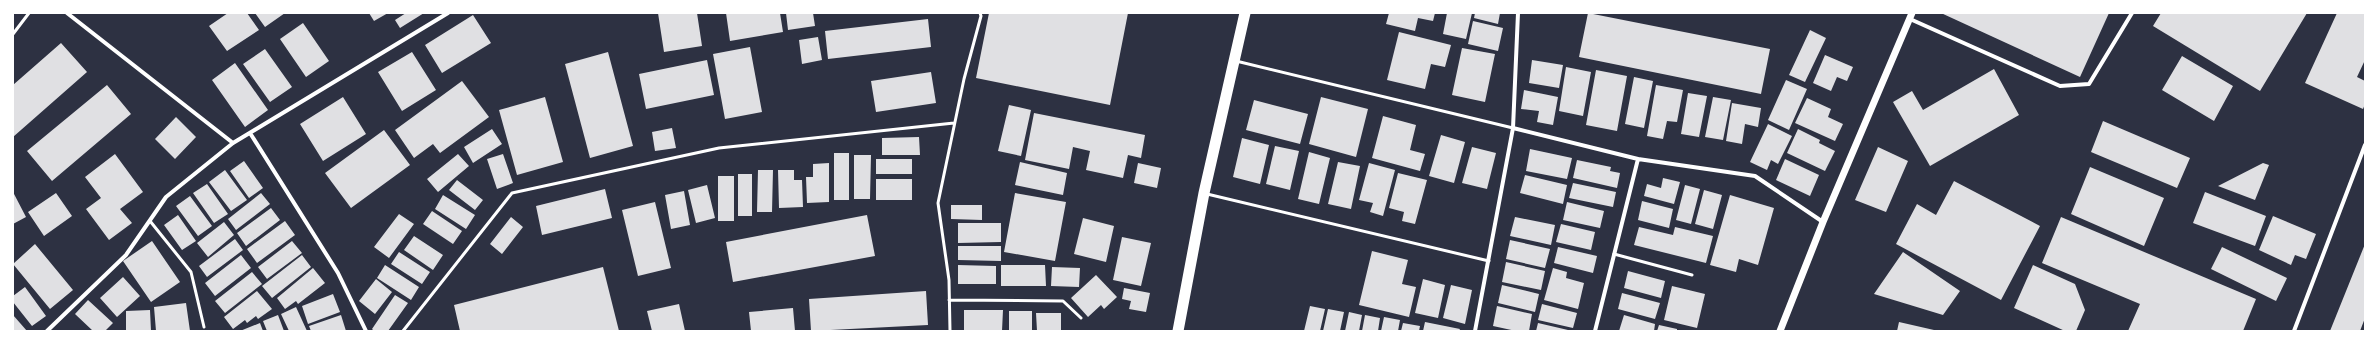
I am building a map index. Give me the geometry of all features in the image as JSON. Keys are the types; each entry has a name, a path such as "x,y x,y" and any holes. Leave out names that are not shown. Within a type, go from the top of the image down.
{"highway":[{"path":"1178,331 1204,193 1245,13"}],"street":[{"path":"67,13 233,143"},
{"path":"47,331 126,255 166,196 233,143 448,13"},
{"path":"1475,331 1513,128 1518,13"},
{"path":"1780,331 1823,222 1911,16 2060,86 2090,84 2132,13"},
{"path":"1513,128 1638,159 1755,176 1823,222"},
{"path":"250,133 338,273 366,331"},
{"path":"2294,331 2365,145"},
{"path":"1596,331 1638,159"}],"lane":[{"path":"13,34 29,13"},
{"path":"950,331 949,280 938,203 954,123 981,16 980,13"},
{"path":"1234,61 1513,128"},
{"path":"403,331 512,194 719,148 954,123"},
{"path":"1204,193 1489,261"},
{"path":"150,220 191,272 204,327"},
{"path":"1614,254 1692,275"},
{"path":"949,300 1063,301 1082,318"}],"building":[{"path":"228,13 247,13 259,30 227,51 209,26"},
{"path":"255,13 285,13 265,27"},
{"path":"369,13 388,13 374,21"},
{"path":"406,13 424,13 400,28 395,20"},
{"path":"658,13 697,13 702,46 664,52"},
{"path":"726,13 780,13 783,32 730,41"},
{"path":"786,13 813,13 815,26 788,30"},
{"path":"989,13 1128,13 1110,105 976,78"},
{"path":"1389,13 1435,13 1433,21 1418,18 1415,31 1386,24"},
{"path":"1447,13 1472,13 1466,39 1443,34"},
{"path":"1475,13 1500,13 1498,24 1474,18"},
{"path":"1588,13 1770,49 1761,94 1579,57"},
{"path":"1941,13 2109,13 2080,77"},
{"path":"2161,13 2307,13 2260,91 2153,26"},
{"path":"2337,13 2365,13 2365,60 2357,77 2365,81 2365,104 2363,109 2305,83"},
{"path":"473,15 491,43 442,73 425,45"},
{"path":"928,19 931,47 828,59 825,31"},
{"path":"1473,21 1503,28 1498,51 1468,44"},
{"path":"303,23 329,61 306,77 280,39"},
{"path":"1810,30 1826,38 1805,82 1789,75"},
{"path":"1399,32 1451,45 1445,67 1431,64 1425,89 1387,80"},
{"path":"818,37 822,60 802,64 799,40"},
{"path":"61,43 87,72 13,137 13,85"},
{"path":"750,47 762,112 725,119 713,54"},
{"path":"1462,48 1495,54 1485,102 1452,95"},
{"path":"265,49 292,87 270,102 243,64"},
{"path":"412,52 436,90 402,111 378,72"},
{"path":"608,52 633,146 590,158 565,64"},
{"path":"1825,55 1853,67 1847,81 1837,77 1831,91 1813,83"},
{"path":"2182,56 2233,86 2214,121 2162,90"},
{"path":"707,60 714,95 646,109 639,74"},
{"path":"1532,60 1563,65 1559,88 1529,83"},
{"path":"235,63 268,110 245,127 212,80"},
{"path":"1566,67 1591,72 1583,116 1559,111"},
{"path":"1994,69 2019,115 1930,166 1893,102 1912,91 1923,110"},
{"path":"1596,70 1627,76 1617,131 1586,125"},
{"path":"931,72 936,103 876,112 871,81"},
{"path":"1634,77 1653,81 1644,128 1625,124"},
{"path":"1786,80 1807,89 1789,130 1768,120"},
{"path":"462,81 489,117 440,153 433,144 414,158 395,130"},
{"path":"107,85 131,114 52,181 27,151"},
{"path":"1656,85 1683,90 1677,122 1667,121 1663,139 1647,136"},
{"path":"1524,90 1558,97 1553,125 1537,122 1539,111 1521,109"},
{"path":"1688,93 1707,96 1699,137 1681,134"},
{"path":"343,97 366,134 323,161 300,124"},
{"path":"545,97 563,162 517,175 499,110"},
{"path":"1321,97 1368,109 1356,157 1309,144"},
{"path":"1713,97 1731,100 1723,140 1705,137"},
{"path":"1807,98 1831,109 1828,117 1843,124 1835,141 1795,123"},
{"path":"1254,100 1308,114 1300,144 1246,130"},
{"path":"1732,103 1761,108 1758,127 1745,124 1742,144 1726,141"},
{"path":"1009,105 1031,110 1021,156 998,151"},
{"path":"1034,113 1145,135 1141,158 1128,155 1123,178 1086,170 1090,151 1073,147 1069,169 1025,160"},
{"path":"1383,116 1416,125 1410,150 1425,154 1420,171 1372,158"},
{"path":"176,117 196,137 175,159 155,139"},
{"path":"2103,121 2190,158 2177,188 2091,152"},
{"path":"1768,124 1792,136 1778,164 1771,160 1767,170 1750,162"},
{"path":"672,128 676,148 655,151 652,132"},
{"path":"492,129 502,144 473,163 464,147"},
{"path":"1798,129 1820,140 1819,143 1835,151 1825,171 1787,153"},
{"path":"384,130 410,165 351,208 325,173"},
{"path":"1441,135 1465,142 1454,183 1429,176"},
{"path":"919,137 920,155 882,155 882,138"},
{"path":"1242,138 1269,145 1260,184 1233,177"},
{"path":"1275,146 1299,151 1290,190 1266,184"},
{"path":"1472,147 1496,153 1487,189 1462,183"},
{"path":"1878,147 1908,161 1886,212 1855,200"},
{"path":"1530,149 1572,158 1567,179 1526,171"},
{"path":"1309,152 1330,158 1319,204 1298,199"},
{"path":"834,153 849,153 849,200 834,200"},
{"path":"115,154 143,192 120,209 132,223 109,240 86,209 101,198 85,177"},
{"path":"458,154 469,166 438,192 427,179"},
{"path":"503,154 513,183 497,189 487,159"},
{"path":"854,155 871,155 870,199 854,199"},
{"path":"876,159 912,159 912,174 876,174"},
{"path":"1785,159 1819,175 1810,196 1776,180"},
{"path":"1577,160 1611,167 1610,171 1620,173 1617,188 1573,178"},
{"path":"244,161 263,188 249,198 230,171"},
{"path":"1020,162 1067,173 1063,195 1015,185"},
{"path":"1338,162 1360,166 1351,209 1328,204"},
{"path":"829,163 829,202 807,203 806,177 813,177 813,164"},
{"path":"1138,163 1161,168 1157,188 1134,183"},
{"path":"1369,163 1395,170 1383,216 1370,212 1373,203 1359,200"},
{"path":"2263,163 2269,165 2255,200 2218,186"},
{"path":"2090,167 2164,198 2144,246 2071,214"},
{"path":"225,170 247,200 231,211 209,182"},
{"path":"758,170 773,170 772,212 757,212"},
{"path":"778,170 794,170 794,180 802,180 803,207 779,208"},
{"path":"1398,173 1427,180 1415,224 1402,221 1404,212 1389,208"},
{"path":"738,174 752,174 752,216 738,216"},
{"path":"1525,175 1567,185 1563,204 1520,193"},
{"path":"718,176 734,176 734,221 718,221"},
{"path":"1663,178 1680,182 1674,204 1644,196 1647,184 1661,188"},
{"path":"876,179 912,179 912,200 876,200"},
{"path":"457,180 483,200 475,210 449,190"},
{"path":"1954,181 2040,226 2001,300 1896,244 1917,204 1936,215"},
{"path":"1573,183 1616,192 1613,207 1569,198"},
{"path":"207,184 228,214 214,223 193,193"},
{"path":"707,185 715,218 696,223 688,190"},
{"path":"1685,185 1700,189 1691,224 1676,220"},
{"path":"605,189 612,218 542,235 536,206"},
{"path":"1704,190 1722,195 1713,229 1695,224"},
{"path":"684,191 690,225 671,229 665,195"},
{"path":"13,192 26,217 13,224"},
{"path":"2205,192 2266,216 2255,246 2193,223"},
{"path":"56,193 72,216 44,236 28,212"},
{"path":"261,193 270,204 236,230 228,219"},
{"path":"1015,193 1066,202 1055,261 1004,252"},
{"path":"443,195 475,215 466,229 435,209"},
{"path":"1730,195 1774,208 1758,265 1739,259 1736,272 1710,265"},
{"path":"190,196 212,226 198,236 176,206"},
{"path":"1642,201 1673,209 1669,228 1638,220"},
{"path":"655,202 671,268 638,276 622,210"},
{"path":"1567,202 1604,211 1600,228 1563,220"},
{"path":"951,205 982,205 982,220 951,219"},
{"path":"271,208 280,220 246,246 237,233"},
{"path":"432,211 462,231 453,244 423,224"},
{"path":"399,214 414,224 389,258 374,247"},
{"path":"178,215 196,241 182,250 164,225"},
{"path":"867,215 875,256 733,282 726,242"},
{"path":"2273,216 2316,234 2306,259 2295,255 2291,265 2259,250"},
{"path":"511,217 523,227 502,254 490,244"},
{"path":"1515,217 1555,225 1551,245 1510,236"},
{"path":"2061,217 2256,299 2243,331 2128,331 2140,304 2042,263"},
{"path":"1083,218 1114,226 1106,262 1074,254"},
{"path":"285,221 295,235 257,263 247,249"},
{"path":"224,222 234,235 208,257 197,243"},
{"path":"958,223 1001,223 1001,242 958,243"},
{"path":"1561,224 1595,232 1591,250 1556,242"},
{"path":"1639,227 1673,235 1675,227 1713,236 1706,263 1634,245"},
{"path":"414,236 443,255 433,270 404,250"},
{"path":"1122,237 1151,243 1141,286 1113,280"},
{"path":"235,239 243,250 207,277 199,266"},
{"path":"1510,240 1550,249 1545,268 1506,259"},
{"path":"152,241 180,282 151,302 123,261"},
{"path":"292,241 302,253 267,279 258,267"},
{"path":"35,244 73,290 50,309 13,264"},
{"path":"2365,244 2365,318 2360,331 2330,331"},
{"path":"958,246 1001,246 1001,261 958,260"},
{"path":"1558,247 1597,256 1593,273 1554,263"},
{"path":"2222,247 2287,278 2276,301 2211,269"},
{"path":"1372,251 1408,260 1402,284 1416,287 1409,317 1359,305"},
{"path":"399,252 430,272 422,284 391,264"},
{"path":"1903,252 1960,291 1943,315 1874,294"},
{"path":"241,255 251,268 215,296 205,283"},
{"path":"302,255 311,267 272,298 262,286"},
{"path":"1506,262 1545,271 1541,290 1502,282"},
{"path":"385,265 419,287 411,300 377,278"},
{"path":"958,265 996,266 996,284 958,284"},
{"path":"1001,265 1045,265 1046,286 1001,286"},
{"path":"2033,265 2075,284 2085,310 2076,331 2065,331 2014,308"},
{"path":"603,267 619,331 460,331 454,305"},
{"path":"1052,267 1080,268 1079,287 1051,286"},
{"path":"313,268 325,283 298,304 296,301 285,309 277,298"},
{"path":"1553,268 1567,272 1566,278 1584,283 1578,309 1544,300"},
{"path":"1628,271 1665,281 1661,298 1624,288"},
{"path":"252,272 262,284 225,313 215,301"},
{"path":"1096,275 1117,297 1104,309 1101,305 1088,317 1071,298"},
{"path":"123,277 140,296 117,317 100,298"},
{"path":"376,279 392,292 375,314 359,301"},
{"path":"1423,279 1445,285 1438,318 1415,313"},
{"path":"1451,285 1472,290 1465,324 1443,318"},
{"path":"1502,285 1539,294 1535,312 1498,303"},
{"path":"1672,286 1705,294 1697,328 1664,320"},
{"path":"25,287 46,316 32,326 13,302 13,296"},
{"path":"1124,288 1150,293 1146,312 1129,309 1131,301 1122,299"},
{"path":"257,291 272,309 258,319 256,316 247,323 245,320 233,329 224,317"},
{"path":"926,291 928,325 811,331 809,299"},
{"path":"1622,293 1660,303 1655,319 1618,309"},
{"path":"333,294 340,312 308,324 302,306"},
{"path":"395,295 408,303 388,331 374,331 372,329"},
{"path":"88,300 113,323 105,331 93,331 75,314"},
{"path":"186,303 190,331 156,331 154,307"},
{"path":"679,304 685,331 652,331 647,311"},
{"path":"1542,304 1577,313 1573,328 1538,320"},
{"path":"1310,306 1325,309 1320,331 1304,331"},
{"path":"1497,306 1532,314 1529,331 1516,331 1493,326"},
{"path":"296,307 307,331 289,331 281,314"},
{"path":"793,308 795,331 751,331 749,312"},
{"path":"1328,309 1344,312 1340,331 1323,331"},
{"path":"150,310 151,331 126,331 126,311"},
{"path":"964,310 1003,310 1002,331 964,330"},
{"path":"1009,311 1032,311 1032,331 1009,331"},
{"path":"1349,312 1362,315 1359,331 1345,331"},
{"path":"1036,313 1061,313 1061,331 1037,331"},
{"path":"13,315 27,331 13,331"},
{"path":"278,315 284,331 267,331 263,321"},
{"path":"341,315 346,331 311,331 309,326"},
{"path":"1365,315 1380,318 1378,331 1362,331"},
{"path":"1624,315 1655,324 1654,331 1619,331"},
{"path":"1384,317 1400,320 1398,331 1381,331"},
{"path":"1425,322 1460,329 1459,331 1423,331"},
{"path":"1899,322 1934,330 1934,331 1897,331"},
{"path":"260,323 263,331 240,331"},
{"path":"1403,323 1420,326 1419,331 1401,331"},
{"path":"1538,323 1568,330 1568,331 1536,331"},
{"path":"1659,325 1677,329 1677,331 1657,331"}]}
